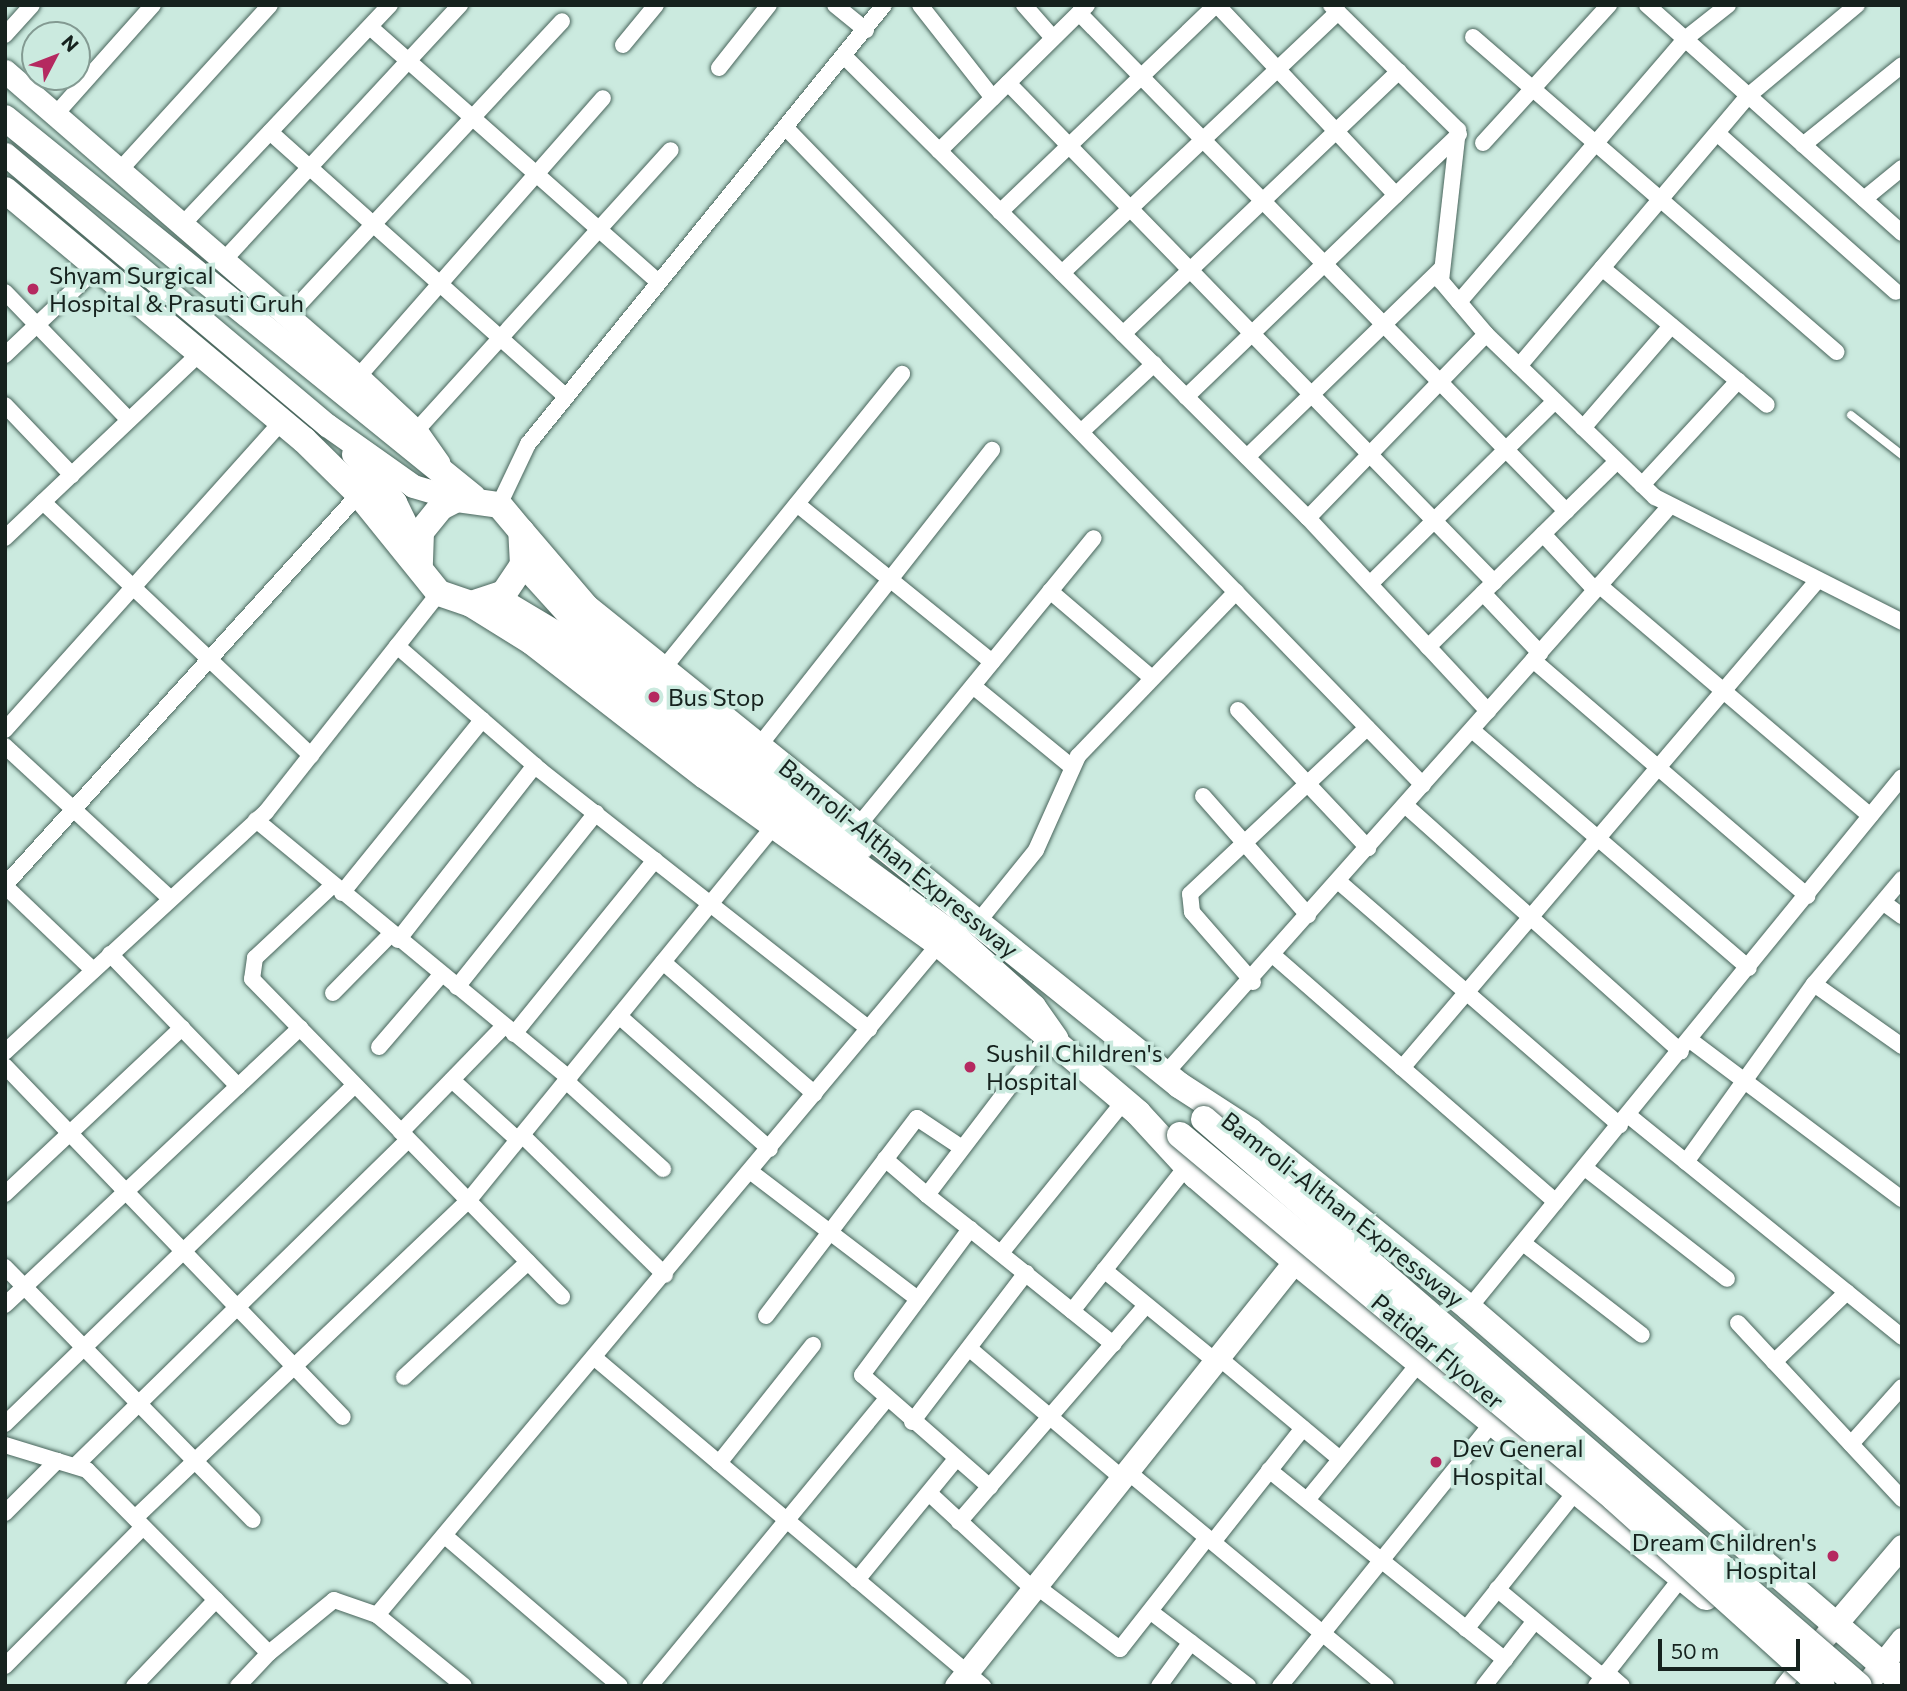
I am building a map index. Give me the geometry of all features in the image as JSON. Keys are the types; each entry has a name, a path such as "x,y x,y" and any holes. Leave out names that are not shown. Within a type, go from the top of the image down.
{"main road":[{"path":"5,71 358,377 416,431 461,494"},
{"path":"5,118 461,494"},
{"path":"5,154 327,425 414,486 461,494 499,505 521,531 523,565 571,618 1051,997 1088,1010"},
{"path":"5,190 282,421 359,494 419,557"},
{"path":"327,425 395,502 419,557 439,593 471,604 532,642 939,944 1131,1107 1187,1166 1295,1261 1682,1577 1795,1681 1902,1546"},
{"path":"419,557 429,518 461,494"},
{"name":"Bamroli-Althan Expressway","path":"521,531 586,607 1172,1079 1250,1130 1469,1308 1840,1624 1892,1673"},
{"path":"471,604 497,597 523,565"},
{"path":"497,597 559,634 680,733 955,935 1034,1006 1054,1041"},
{"name":"Patidar Flyover","path":"1172,1079 1204,1119 1732,1569 1862,1686"},
{"name":"Patidar Flyover","path":"1131,1107 1180,1135 1614,1498 1822,1686"},
{"path":"969,1682 1035,1587 1295,1261"},
{"path":"1862,1686 1892,1673 1902,1639"}],"street":[{"path":"5,34 32,5"},
{"path":"55,115 153,5"},
{"path":"119,171 270,5"},
{"path":"181,226 390,5"},
{"path":"223,261 460,5"},
{"path":"623,45 656,5"},
{"path":"719,68 769,5"},
{"path":"835,5 866,30"},
{"path":"499,505 528,444 845,57 884,5"},
{"path":"920,5 993,98"},
{"path":"1024,5 1053,38"},
{"path":"1000,212 1217,5 1396,195"},
{"path":"1483,143 1609,5"},
{"path":"1647,5 1902,233"},
{"path":"1459,302 1685,39 1728,5"},
{"path":"1519,366 1748,96 1857,5"},
{"path":"939,151 1083,9 1142,76 1262,201 1566,511"},
{"path":"1062,273 1276,70 1334,9 1399,71 1459,134"},
{"path":"289,315 562,22"},
{"path":"369,27 470,120 658,282"},
{"path":"1473,37 1659,201 1837,352"},
{"path":"845,57 1308,518 1488,711"},
{"path":"1803,145 1902,65"},
{"path":"1123,334 1399,71"},
{"path":"1008,83 1308,397 1370,455 1434,521 1488,588 1537,656 1659,769 1807,896"},
{"path":"358,377 603,98"},
{"path":"786,128 1423,785"},
{"path":"270,132 566,397"},
{"path":"1717,133 1896,292"},
{"path":"1186,397 1459,134"},
{"path":"1247,457 1440,270 1459,134"},
{"path":"416,431 671,150"},
{"path":"1864,199 1902,168"},
{"path":"5,355 98,267"},
{"path":"1602,268 1767,405"},
{"path":"1440,270 1459,302 1486,334 1642,485 1670,506 1902,622"},
{"path":"5,292 129,420"},
{"path":"1583,428 1671,326"},
{"path":"1308,518 1486,334"},
{"path":"5,515 11,532 201,353"},
{"path":"1081,432 1154,364"},
{"path":"663,669 902,374"},
{"path":"1642,485 1738,381"},
{"path":"1370,584 1555,401"},
{"path":"5,405 72,475"},
{"path":"5,730 282,421"},
{"path":"759,746 992,450"},
{"path":"1428,647 1617,461"},
{"path":"93,970 7,891 74,809 359,494"},
{"path":"43,502 208,663 311,755"},
{"path":"797,504 992,662"},
{"path":"1172,1079 1308,915 1670,506"},
{"path":"1543,534 1597,588 1870,816"},
{"path":"858,826 1094,538"},
{"path":"1402,1068 1817,581"},
{"path":"1050,591 1152,678"},
{"path":"5,1052 256,820 439,593"},
{"path":"978,922 1036,850 1072,767 1152,678 1236,593"},
{"path":"397,646 535,765 869,1029"},
{"path":"973,686 1072,767"},
{"path":"1238,710 1368,848"},
{"path":"482,720 338,889 250,965 252,979 562,1297"},
{"path":"1252,982 1190,904 1195,886 1367,727"},
{"path":"1472,730 1749,968"},
{"path":"5,746 170,898"},
{"path":"333,993 394,937 535,765"},
{"path":"1469,1308 1749,968 1902,777"},
{"path":"1203,796 1241,843 1308,915"},
{"path":"1405,805 1530,916 1685,1046 1902,1199"},
{"path":"457,987 596,813"},
{"path":"256,820 567,1079 663,1169"},
{"path":"5,1666 192,1462 468,1201 775,824"},
{"path":"75,1466 238,1307 405,1136 452,1080 509,1030 656,860"},
{"path":"1686,1162 1744,1087 1814,984 1902,879"},
{"path":"1338,881 1466,992 1624,1120 1686,1162 1902,1337"},
{"path":"1884,903 1902,916"},
{"path":"377,1615 596,1359 939,944"},
{"path":"110,954 238,1086"},
{"path":"1274,956 1556,1202"},
{"path":"663,962 815,1094"},
{"path":"379,1047 442,975"},
{"path":"1814,984 1902,1046"},
{"path":"619,1016 770,1149"},
{"path":"5,1194 182,1028"},
{"path":"5,1306 300,1028"},
{"path":"926,1195 962,1148 1054,1041"},
{"path":"5,1066 343,1417"},
{"path":"452,1080 520,1137 665,1275"},
{"path":"5,1424 355,1085"},
{"path":"1001,1253 1131,1107"},
{"path":"766,1316 828,1230 917,1118 962,1148"},
{"path":"885,1158 926,1195 1113,1344"},
{"path":"1072,1311 1187,1166"},
{"path":"1585,1168 1727,1279"},
{"path":"751,1171 918,1299"},
{"path":"970,1229 862,1375 886,1400 990,1487"},
{"path":"1523,1242 1642,1335"},
{"path":"404,1377 528,1262"},
{"path":"5,1267 192,1462 253,1520"},
{"path":"1104,1270 1340,1460"},
{"path":"912,1422 1026,1273"},
{"path":"1774,1362 1847,1292"},
{"path":"959,1522 1146,1306"},
{"path":"1738,1323 1902,1499"},
{"path":"719,1463 813,1345"},
{"path":"970,1349 1051,1417 1210,1540 1386,1686"},
{"path":"596,1359 856,1580 969,1682"},
{"path":"1307,1500 1420,1362"},
{"path":"1280,1686 1493,1421 1540,1368"},
{"path":"1851,1444 1902,1387"},
{"path":"650,1686 886,1400"},
{"path":"930,1494 1035,1587 1116,1648 1124,1647 1303,1428"},
{"path":"5,1445 87,1470 269,1653"},
{"path":"856,1580 930,1494 956,1459"},
{"path":"5,1513 57,1461"},
{"path":"1269,1470 1505,1660"},
{"path":"1466,1629 1577,1490"},
{"path":"444,1536 620,1686"},
{"path":"1601,1678 1682,1577"},
{"path":"1497,1589 1601,1678 1622,1686"},
{"path":"134,1686 216,1600"},
{"path":"238,1686 269,1653 334,1600 377,1615 464,1686"},
{"path":"1151,1612 1248,1686"},
{"path":"1484,1686 1534,1622"},
{"path":"1159,1686 1191,1642"}],"lane":[{"path":"1851,415 1902,455"}],"place":[{"name":"Shyam Surgical Hospital & Prasuti Gruh","path":"33,289"},
{"name":"Bus Stop","path":"654,697"},
{"name":"Sushil Children's Hospital","path":"970,1067"},
{"name":"Dev General Hospital","path":"1436,1462"},
{"name":"Dream Children's Hospital","path":"1833,1556"}]}
